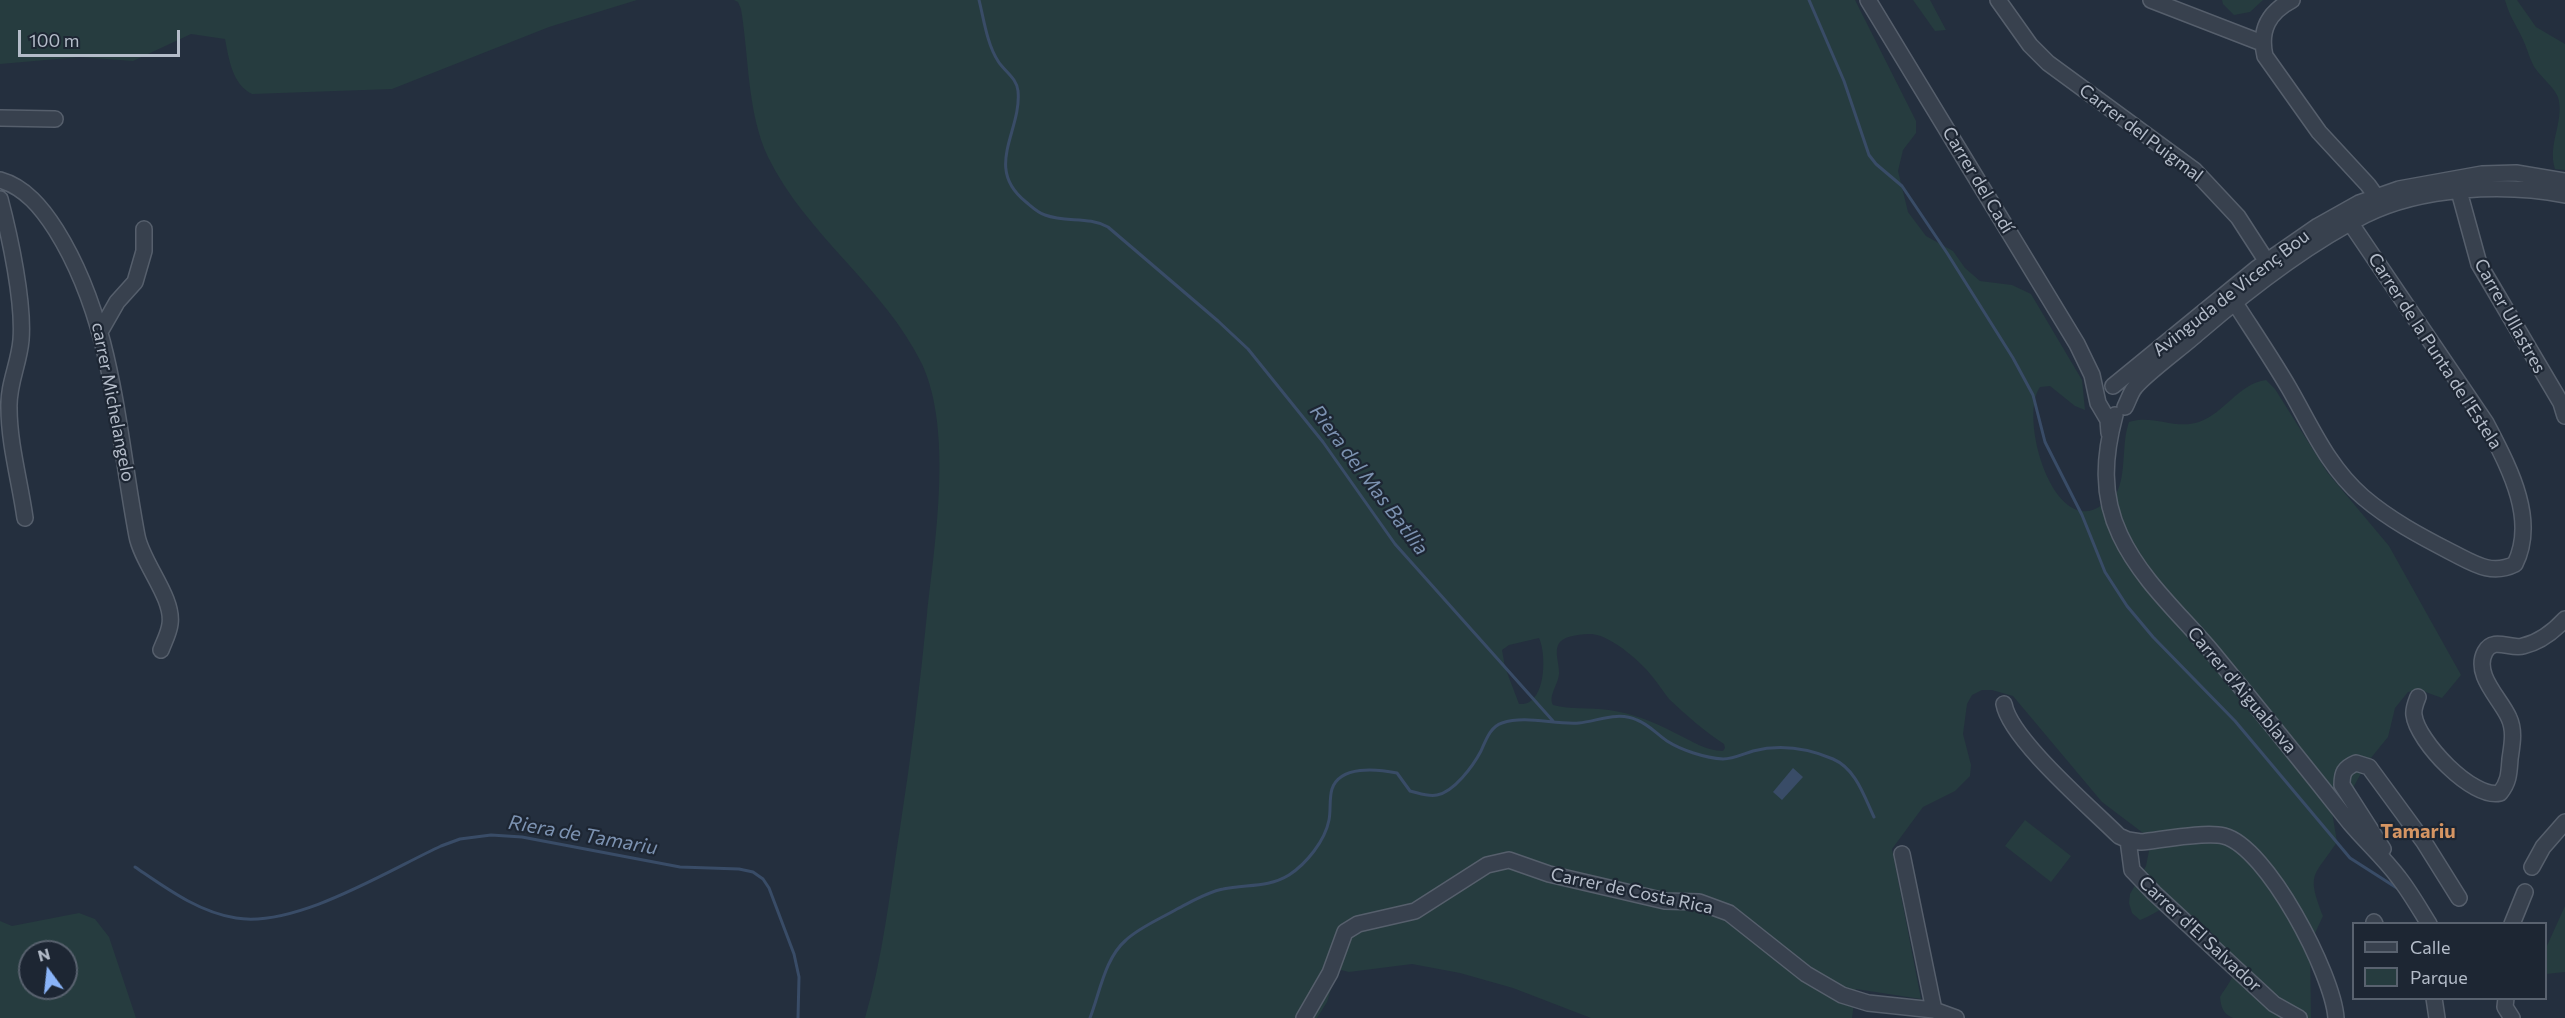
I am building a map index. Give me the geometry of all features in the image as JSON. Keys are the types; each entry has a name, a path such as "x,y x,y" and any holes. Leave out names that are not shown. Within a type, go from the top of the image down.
{"street":[{"name":"Carrer del Cadí","path":"1868,0 2086,362 2110,408 2124,393 2096,376 2086,362"},
{"name":"Carrer del Puigmal","path":"1998,0 2030,45 2048,63 2194,170 2238,217 2270,268"},
{"path":"2151,0 2262,43"},
{"path":"2292,0 2271,16 2264,30 2262,43 2265,56 2319,132 2368,185 2373,192 2374,204"},
{"path":"0,118 55,118"},
{"name":"Avinguda de Vicenç Bou","path":"2270,268 2235,303 2110,408 2104,389 2112,386 2208,306 2347,218 2374,204 2403,202 2482,174 2516,173 2565,181"},
{"name":"carrer Michelangelo","path":"0,180 20,188 50,221 88,294 101,330 122,433 137,537 142,554 169,610 170,624 161,650"},
{"name":"Avinguda de Vicenç Bou","path":"2457,184 2515,187 2565,195"},
{"name":"Carrer Ullastres","path":"2457,184 2479,264 2564,409"},
{"path":"0,199 6,220 21,322 20,347 8,393 25,518"},
{"name":"Carrer de la Punta de l'Estela","path":"2235,303 2282,377 2322,450 2362,496 2403,528 2479,566 2501,570 2515,564 2522,548 2523,523 2518,495 2502,456 2480,413 2347,218"},
{"path":"101,330 117,302 135,282 140,271 144,251 144,229"},
{"path":"88,294 117,302"},
{"name":"Carrer d'Aiguablava","path":"2110,408 2105,479 2109,505 2119,534 2132,556 2149,580 2328,792 2352,825 2399,878 2428,922"},
{"path":"2418,697 2414,713 2417,727 2428,746 2455,773 2492,795 2500,793 2508,779 2513,732 2509,716 2494,696 2485,674 2483,663 2485,653 2490,646 2500,644 2520,648 2536,642 2556,629 2565,619"},
{"path":"2004,704 2006,716 2019,736 2119,836 2141,842 2222,835 2242,845 2279,890 2307,936 2326,976 2336,1018"},
{"path":"2399,878 2342,785 2342,774 2346,767 2356,763 2369,767 2424,842 2459,898"},
{"path":"2532,867 2543,847 2565,822"},
{"name":"Carrer d'El Salvador","path":"2128,840 2132,870 2154,893 2274,1004 2299,1018"},
{"path":"1902,854 1934,1010"},
{"name":"Carrer de Costa Rica","path":"1303,1016 1330,973 1345,932 1358,924 1415,911 1487,864 1509,860 1549,874 1665,901 1700,902 1729,913 1806,974 1842,995 1868,1003 1934,1010 1956,1018"},
{"path":"2513,922 2525,892"},
{"path":"2422,1000 2436,1009"},
{"path":"2506,1000 2505,1007 2512,1018"}],"green space":[{"path":"0,0 637,0 549,27 392,89 252,94 245,90 236,77 230,63 225,39 191,34 133,61 80,57 0,64"},
{"path":"734,0 1855,0 1916,121 1916,133 1903,150 1898,171 1908,212 1926,236 1953,251 1965,268 1980,281 2012,285 2031,294 2082,380 2085,410 2075,406 2050,386 2040,387 2034,402 2037,447 2055,491 2069,506 2085,511 2102,505 2115,496 2122,477 2129,422 2147,420 2190,424 2199,422 2208,418 2247,387 2266,380 2275,389 2327,472 2389,546 2461,675 2442,698 2420,690 2408,692 2395,708 2388,737 2366,764 2353,788 2332,812 2337,842 2318,869 2314,882 2323,916 2310,944 2311,1018 2233,1018 2227,1014 2222,1007 2220,997 2231,980 2234,968 2232,960 2219,940 2198,920 2178,907 2166,907 2140,920 2132,913 2129,903 2130,894 2146,866 2150,846 2147,836 2102,802 2013,696 1992,690 1982,690 1972,695 1967,704 1963,734 1971,765 1970,776 1955,791 1923,807 1892,849 1921,999 1856,989 1852,1018 1591,1018 1513,988 1460,973 1412,964 1349,972 1337,969 1327,1002 1317,1018 865,1018 877,971 885,924 918,694 937,521 939,454 937,421 931,391 922,364 906,336 867,285 803,211 784,185 768,157 761,140 752,103 741,9 738,2","holes":["1592,634 1618,645 1635,659 1650,673 1669,699 1695,723 1724,744 1723,751 1704,747 1659,725 1626,713 1553,705 1552,694 1559,674 1558,645 1570,636","1539,638 1543,656 1539,689 1528,703 1519,704 1505,667 1502,650 1509,645"]},
{"path":"1913,0 1930,0 1946,30 1935,31"},
{"path":"2222,0 2263,0 2250,12 2234,15"},
{"path":"2505,0 2517,0 2536,27 2565,44 2565,170 2555,169 2553,160 2560,106 2558,97 2533,65"},
{"path":"2025,820 2071,856 2051,882 2005,846"},
{"path":"2565,906 2565,972 2547,974 2547,946"},
{"path":"79,913 95,919 109,937 136,1018 0,1018 0,921 12,926"}],"water":[{"path":"1793,768 1803,777 1782,800 1773,792"}],"waterway":[{"name":"Riera del Mas Batllia","path":"979,0 991,47 998,61 1013,78 1018,91 1018,106 1006,162 1007,176 1013,189 1042,214 1061,219 1093,222 1108,227 1248,349 1323,442 1395,544 1553,721"},
{"path":"1809,0 1844,81 1869,155 1902,186 2013,358 2033,395 2045,442 2082,515 2105,572 2127,606 2153,637 2235,721 2350,858 2400,890"},
{"name":"Riera de Tamariu","path":"1090,1018 1113,956 1132,935 1150,923 1217,890 1273,882 1289,875 1302,865 1314,851 1327,828 1332,789 1336,781 1351,772 1380,770 1397,773 1410,791 1427,795 1443,793 1468,771 1491,731 1502,723 1521,720 1579,723 1623,716 1641,722 1679,747 1709,757 1727,759 1753,751 1774,748 1794,748 1813,752 1833,759 1848,769 1874,817"},
{"name":"Riera de Tamariu","path":"135,867 196,905 222,915 260,919 286,914 341,895 460,839 491,835 522,837 680,867 739,869 753,872 763,879 769,888 794,954 799,977 798,1018"}],"district":[{"name":"Tamariu","path":"2418,831"}]}
